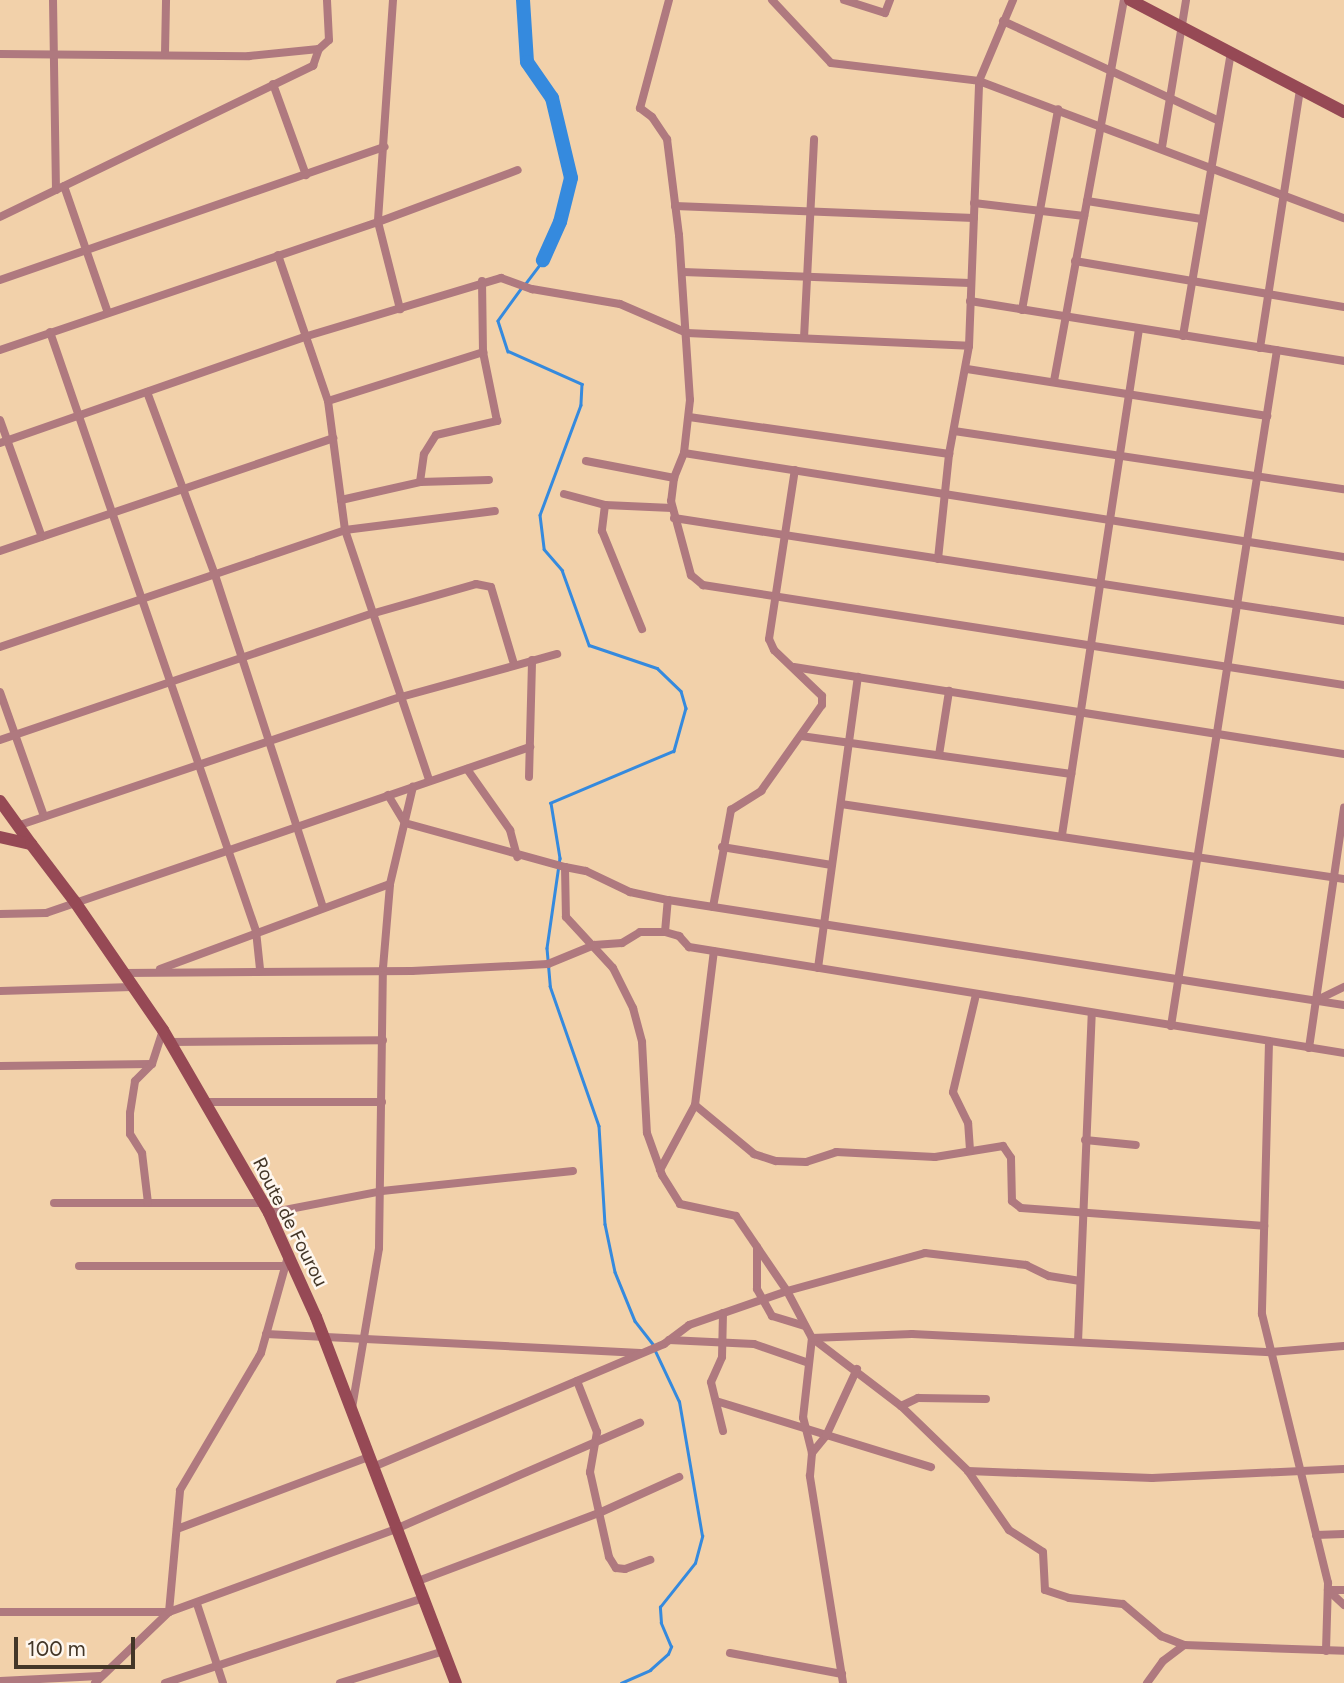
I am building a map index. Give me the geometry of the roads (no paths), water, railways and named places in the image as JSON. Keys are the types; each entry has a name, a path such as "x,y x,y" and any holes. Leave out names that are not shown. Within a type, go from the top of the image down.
{"main road":[{"path":"1129,0 1344,112"},
{"name":"Route de Fourou","path":"0,801 75,902 166,1036 266,1208 323,1337 456,1683"},
{"path":"0,837 31,844"}],"street":[{"path":"53,0 60,188 108,313"},
{"path":"165,54 166,0"},
{"path":"0,217 313,66 319,49 329,40 327,0"},
{"path":"393,0 378,222 400,309"},
{"path":"669,0 640,108 652,117 667,139 683,272 689,417 684,453 674,478 672,508 691,575 703,585 1344,685"},
{"path":"772,0 831,63 979,81 1102,124 1344,218"},
{"path":"844,0 885,13 890,0"},
{"path":"938,559 949,454 967,369 969,346 979,81 1013,0"},
{"path":"1054,381 1124,0"},
{"path":"1162,147 1186,0"},
{"path":"1003,21 1219,121"},
{"path":"0,54 249,56 319,49"},
{"path":"1184,336 1210,166 1231,52"},
{"path":"273,84 306,175"},
{"path":"1260,348 1300,89"},
{"path":"1022,310 1058,109"},
{"path":"804,338 814,139"},
{"path":"0,280 385,147"},
{"path":"0,350 378,222 517,170"},
{"path":"1087,201 1202,219"},
{"path":"974,203 1084,216"},
{"path":"675,206 974,218"},
{"path":"278,255 328,401 345,530 371,614 429,780"},
{"path":"1075,261 1344,307"},
{"path":"683,272 970,284"},
{"path":"4,442 304,337 400,309 482,281 501,278 532,289 620,304 687,333 969,346"},
{"path":"420,482 424,454 436,435 497,421 483,352 482,281"},
{"path":"970,301 1344,361"},
{"path":"1062,835 1107,520 1139,329"},
{"path":"50,332 256,931 260,970"},
{"path":"1171,1026 1277,350"},
{"path":"328,401 483,352"},
{"path":"967,369 1267,416"},
{"path":"148,392 215,575 239,658 323,908"},
{"path":"689,417 949,454"},
{"path":"0,421 4,442 42,537"},
{"path":"954,431 1344,489"},
{"path":"0,551 333,438"},
{"path":"684,453 1344,557"},
{"path":"586,461 674,478"},
{"path":"713,907 731,810 761,791 822,705 822,696 774,650 769,639 795,470"},
{"path":"341,500 420,482 489,480"},
{"path":"564,494 605,505 672,508"},
{"path":"605,505 602,531 642,629"},
{"path":"0,648 345,530 495,511"},
{"path":"674,518 1344,621"},
{"path":"0,740 371,614 485,583 491,587 513,664"},
{"path":"17,826 401,697 557,654"},
{"path":"529,777 532,660"},
{"path":"794,667 1344,754"},
{"path":"818,968 858,677"},
{"path":"939,755 948,691"},
{"path":"0,692 44,816"},
{"path":"801,736 1071,774"},
{"path":"0,914 46,913 296,825 530,747"},
{"path":"467,769 510,830 517,857"},
{"path":"351,1411 379,1248 382,1191 383,968 390,884 413,787"},
{"path":"388,795 405,822 517,857 586,870 630,892 824,925 1344,1005"},
{"path":"841,804 1199,855 1344,880"},
{"path":"1309,1048 1344,808"},
{"path":"722,847 832,864"},
{"path":"565,867 566,917 613,968 633,1009 642,1042 647,1133 660,1170 680,1204 736,1216 787,1291 812,1338 857,1369 901,1406 968,1471 1009,1530 1043,1552 1045,1590 1069,1598 1123,1604 1161,1636 1184,1645 1344,1651"},
{"path":"153,972 256,931 390,884"},
{"path":"665,932 668,900"},
{"path":"122,973 383,968 412,971 548,964 594,945 622,943 640,932 665,932 680,936 689,947 1092,1014 1344,1052"},
{"path":"660,1170 695,1105 714,951"},
{"path":"0,991 132,987"},
{"path":"1315,1001 1344,987"},
{"path":"970,1150 968,1124 953,1092 976,995"},
{"path":"1078,1342 1092,1014"},
{"path":"148,1203 142,1153 130,1133 130,1113 135,1081 152,1065 166,1036 383,1040"},
{"path":"1269,1042 1262,1314 1328,1590 1326,1651"},
{"path":"1332,1051 1344,1061"},
{"path":"0,1066 152,1065"},
{"path":"205,1102 382,1102"},
{"path":"695,1105 754,1154 776,1161 806,1162 836,1152 935,1157 1003,1146 1009,1151 1013,1200 1021,1208 1264,1226"},
{"path":"1085,1140 1136,1145"},
{"path":"54,1203 148,1203 266,1208 382,1191 573,1171"},
{"path":"757,1247 754,1270 763,1300 772,1315 805,1326"},
{"path":"177,1529 371,1462 576,1381 660,1346 689,1325 787,1291 925,1253 1026,1265 1049,1276 1079,1281"},
{"path":"0,1681 97,1680 169,1612 180,1490 261,1353 289,1262 79,1266"},
{"path":"723,1313 724,1342 711,1382 723,1431"},
{"path":"266,1334 646,1352"},
{"path":"812,1338 912,1334 1271,1352 1344,1346"},
{"path":"730,1653 842,1679 810,1476 812,1453 803,1418 812,1338"},
{"path":"669,1340 754,1343 809,1363"},
{"path":"812,1453 826,1436 857,1369"},
{"path":"576,1381 591,1411 596,1442 590,1472 599,1513 599,1527 616,1568 650,1560"},
{"path":"901,1406 918,1398 986,1399"},
{"path":"716,1401 931,1467"},
{"path":"0,1612 169,1612 197,1604 398,1528 640,1423"},
{"path":"968,1471 1152,1478 1344,1469"},
{"path":"418,1581 599,1513 679,1477"},
{"path":"1316,1535 1344,1534"},
{"path":"1328,1590 1344,1590"},
{"path":"1328,1590 1344,1605"},
{"path":"165,1683 424,1598"},
{"path":"197,1604 223,1683"},
{"path":"1147,1683 1163,1661 1184,1645"},
{"path":"341,1683 444,1651"}],"waterway":[{"path":"523,0 527,62 552,98 571,178 560,222 543,260"},
{"path":"525,284 543,260"},
{"path":"521,289 498,321 508,351 582,384 581,405 540,515 544,549 562,570 589,645 657,668 681,691 686,708 674,751 551,803 560,858 547,948 550,986 599,1126 605,1224 615,1272 635,1321 654,1345"},
{"path":"621,1683 650,1670 668,1654 671,1647 661,1623 660,1607 695,1563 702,1536 679,1402 655,1351"}]}
